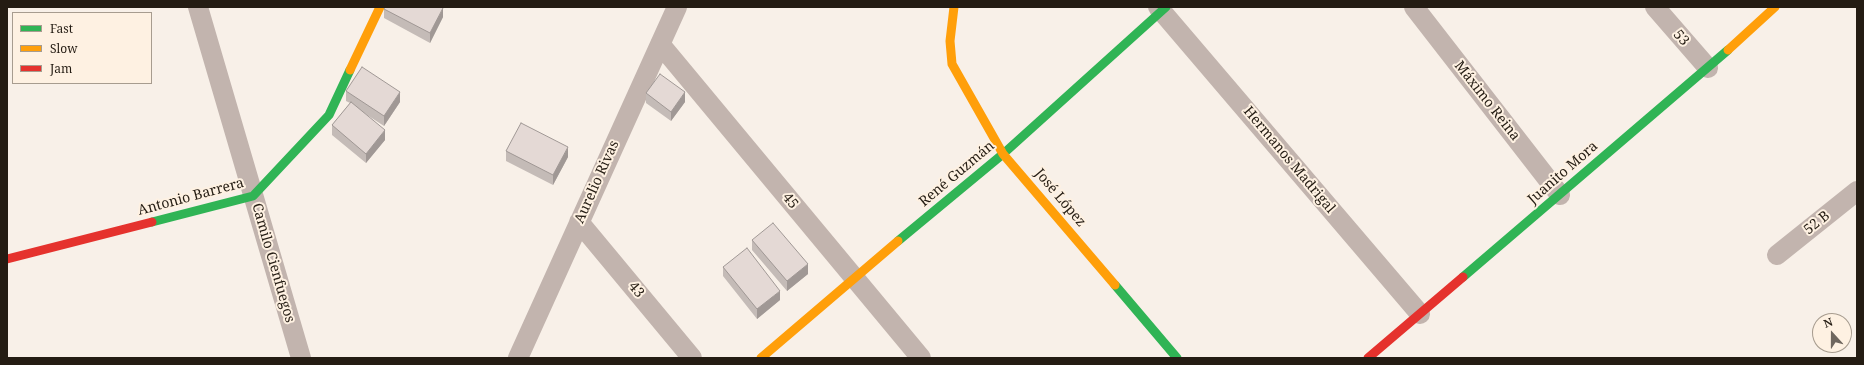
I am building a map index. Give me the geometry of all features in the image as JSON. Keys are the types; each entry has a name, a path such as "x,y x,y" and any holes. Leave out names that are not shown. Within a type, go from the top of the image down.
{"street":[{"name":"Camilo Cienfuegos","path":"198,7 301,358"},
{"name":"Antonio Barrera","path":"7,259 253,196 329,115 380,7"},
{"name":"Aurelio Rivas","path":"518,358 677,7"},
{"name":"José López","path":"954,7 950,41 952,64 1003,154 1177,358"},
{"name":"Máximo Reina","path":"1414,7 1560,195"},
{"name":"53","path":"1655,7 1708,68"},
{"name":"Juanito Mora","path":"1368,358 1708,68 1745,36 1774,7"},
{"name":"René Guzmán","path":"761,358 853,278 1003,154 1162,8"},
{"name":"Hermanos Madrigal","path":"1162,8 1420,314"},
{"name":"45","path":"660,44 921,358"},
{"name":"52 B","path":"1777,255 1857,191"},
{"name":"43","path":"579,222 692,358"}],"building":[{"path":"385,7 443,8 430,33 384,9"},
{"path":"362,67 400,92 384,116 346,91"},
{"path":"660,74 685,92 671,112 646,93"},
{"path":"351,102 385,130 366,154 332,125"},
{"path":"521,123 568,147 553,175 506,151"},
{"path":"773,223 808,264 787,281 752,240"},
{"path":"747,248 780,291 757,309 723,267"}],"traffic: fast":[{"path":"898,241 1003,154 1166,7"},
{"path":"1463,277 1728,50"},
{"path":"152,222 253,196 329,115 350,70"},
{"path":"1115,285 1177,358"}],"traffic: slow":[{"path":"350,70 380,7"},
{"path":"954,7 950,41 952,64 1003,154 1115,285"},
{"path":"1728,50 1775,7"},
{"path":"761,358 898,241"}],"traffic: jam":[{"path":"7,259 152,222"},
{"path":"1368,358 1463,277"}]}
